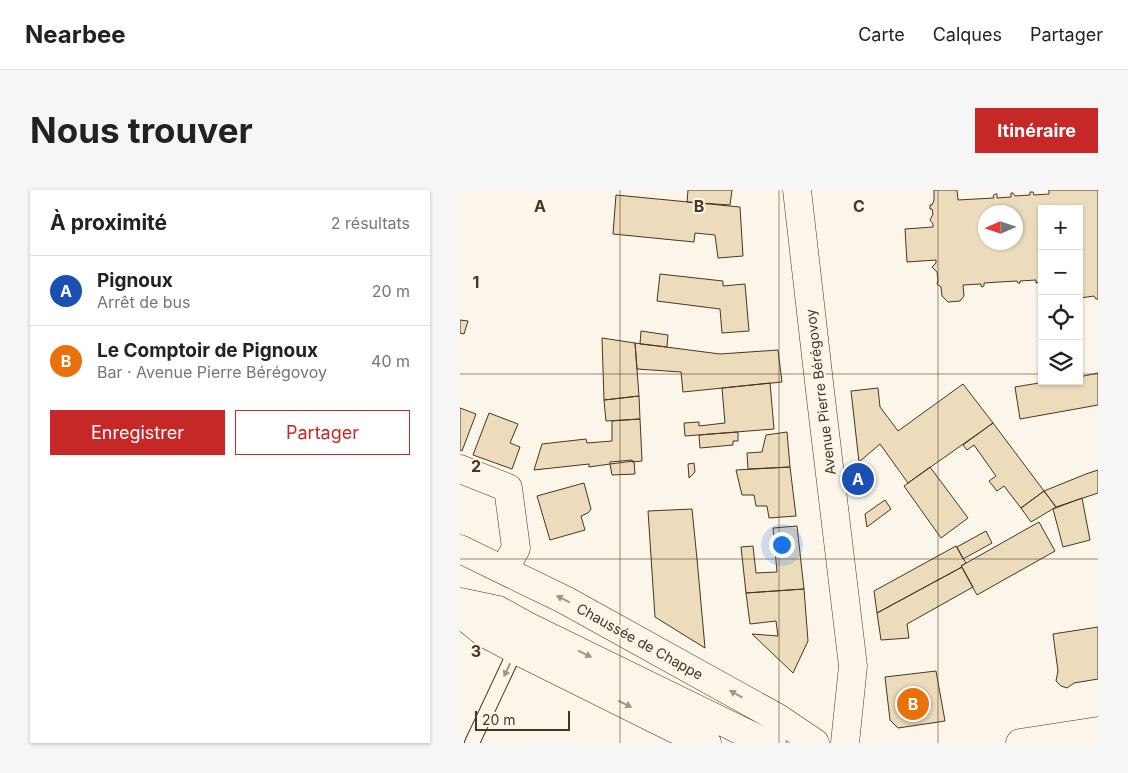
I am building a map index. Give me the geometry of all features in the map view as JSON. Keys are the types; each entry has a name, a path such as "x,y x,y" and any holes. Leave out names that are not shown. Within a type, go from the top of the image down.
{"main road":[{"name":"Avenue Pierre Bérégovoy","path":"797,190 852,666 845,743"},
{"path":"460,469 508,488 516,548 504,570"},
{"name":"Chaussée de Chappe","path":"460,549 565,600 778,718 815,743"},
{"path":"460,602 498,610 521,638 673,728 707,743"},
{"path":"460,614 486,634 521,638 760,740 772,743"},
{"path":"1020,743 1098,731"}],"lane":[{"path":"472,743 521,638"}],"building":[{"path":"688,190 732,190 730,205 687,202"},
{"path":"934,190 957,190 958,200 994,198 995,194 997,194 997,198 1011,197 1011,193 1015,196 1030,195 1030,192 1033,192 1034,195 1049,194 1049,190 1098,190 1098,299 1094,296 1083,298 1083,205 1038,205 1038,282 1036,283 1036,280 1020,281 1020,283 1017,281 984,283 982,287 981,284 963,285 964,296 960,301 948,302 942,296 941,287 937,284 937,272 932,267 936,260 907,262 905,229 933,227 930,220 933,214 932,209 930,209 930,205 932,205"},
{"path":"616,195 740,207 743,256 718,258 715,235 695,233 694,242 613,234"},
{"path":"660,274 723,281 723,286 745,284 749,331 722,333 720,309 657,301"},
{"path":"460,320 468,321 464,334 460,333"},
{"path":"641,331 668,335 667,347 640,344"},
{"path":"602,338 635,343 639,396 604,400"},
{"path":"635,343 720,354 778,350 782,382 683,392 681,372 637,369"},
{"path":"1098,373 1098,405 1020,419 1015,387 1038,383 1038,385 1083,385 1083,376"},
{"path":"770,383 774,429 685,436 684,423 699,422 699,426 725,423 722,388"},
{"path":"963,384 993,423 908,483 880,444 859,462 851,391 878,388 880,407 898,431"},
{"path":"639,396 640,419 606,421 604,400"},
{"path":"460,408 476,414 462,451 460,450"},
{"path":"489,413 518,424 510,443 520,447 512,469 473,455"},
{"path":"640,419 642,461 632,462 632,460 610,462 610,464 589,467 589,464 534,470 542,444 586,439 587,443 612,441 612,421"},
{"path":"993,423 1044,491 1021,508 1004,486 997,491 989,481 996,476 974,445 967,450 963,445"},
{"path":"738,432 738,441 733,441 733,445 700,448 699,435"},
{"path":"787,432 790,467 748,469 747,453 762,452 766,435"},
{"path":"634,461 635,474 612,475 610,464"},
{"path":"694,463 695,472 689,478 688,464"},
{"path":"790,467 796,516 769,518 767,506 756,506 754,495 742,495 736,470"},
{"path":"930,467 968,518 941,538 904,486"},
{"path":"1098,470 1098,493 1056,507 1044,491 1086,474"},
{"path":"584,483 591,509 588,513 581,516 585,530 550,540 537,496"},
{"path":"1044,491 1056,507 1031,522 1021,508"},
{"path":"1082,498 1090,540 1063,547 1053,509"},
{"path":"885,500 891,509 867,527 865,514"},
{"path":"692,509 705,648 655,617 648,511"},
{"path":"1039,522 1055,551 977,595 961,566"},
{"path":"797,526 804,589 746,593 741,547 753,546 756,573 777,572 773,528"},
{"path":"986,531 992,543 963,559 957,547"},
{"path":"956,546 966,563 962,567 877,613 874,591"},
{"path":"962,567 973,587 907,624 909,638 881,640 877,613"},
{"path":"804,589 808,641 793,673 752,634 778,636 776,621 750,624 746,593"},
{"path":"1098,627 1098,679 1074,683 1067,688 1061,686 1056,681 1058,671 1053,634"},
{"path":"936,671 945,721 898,728 890,720 885,677"}],"place":[{"name":"Pignoux","path":"858,479"},
{"name":"Le Comptoir de Pignoux","path":"913,704"}]}
